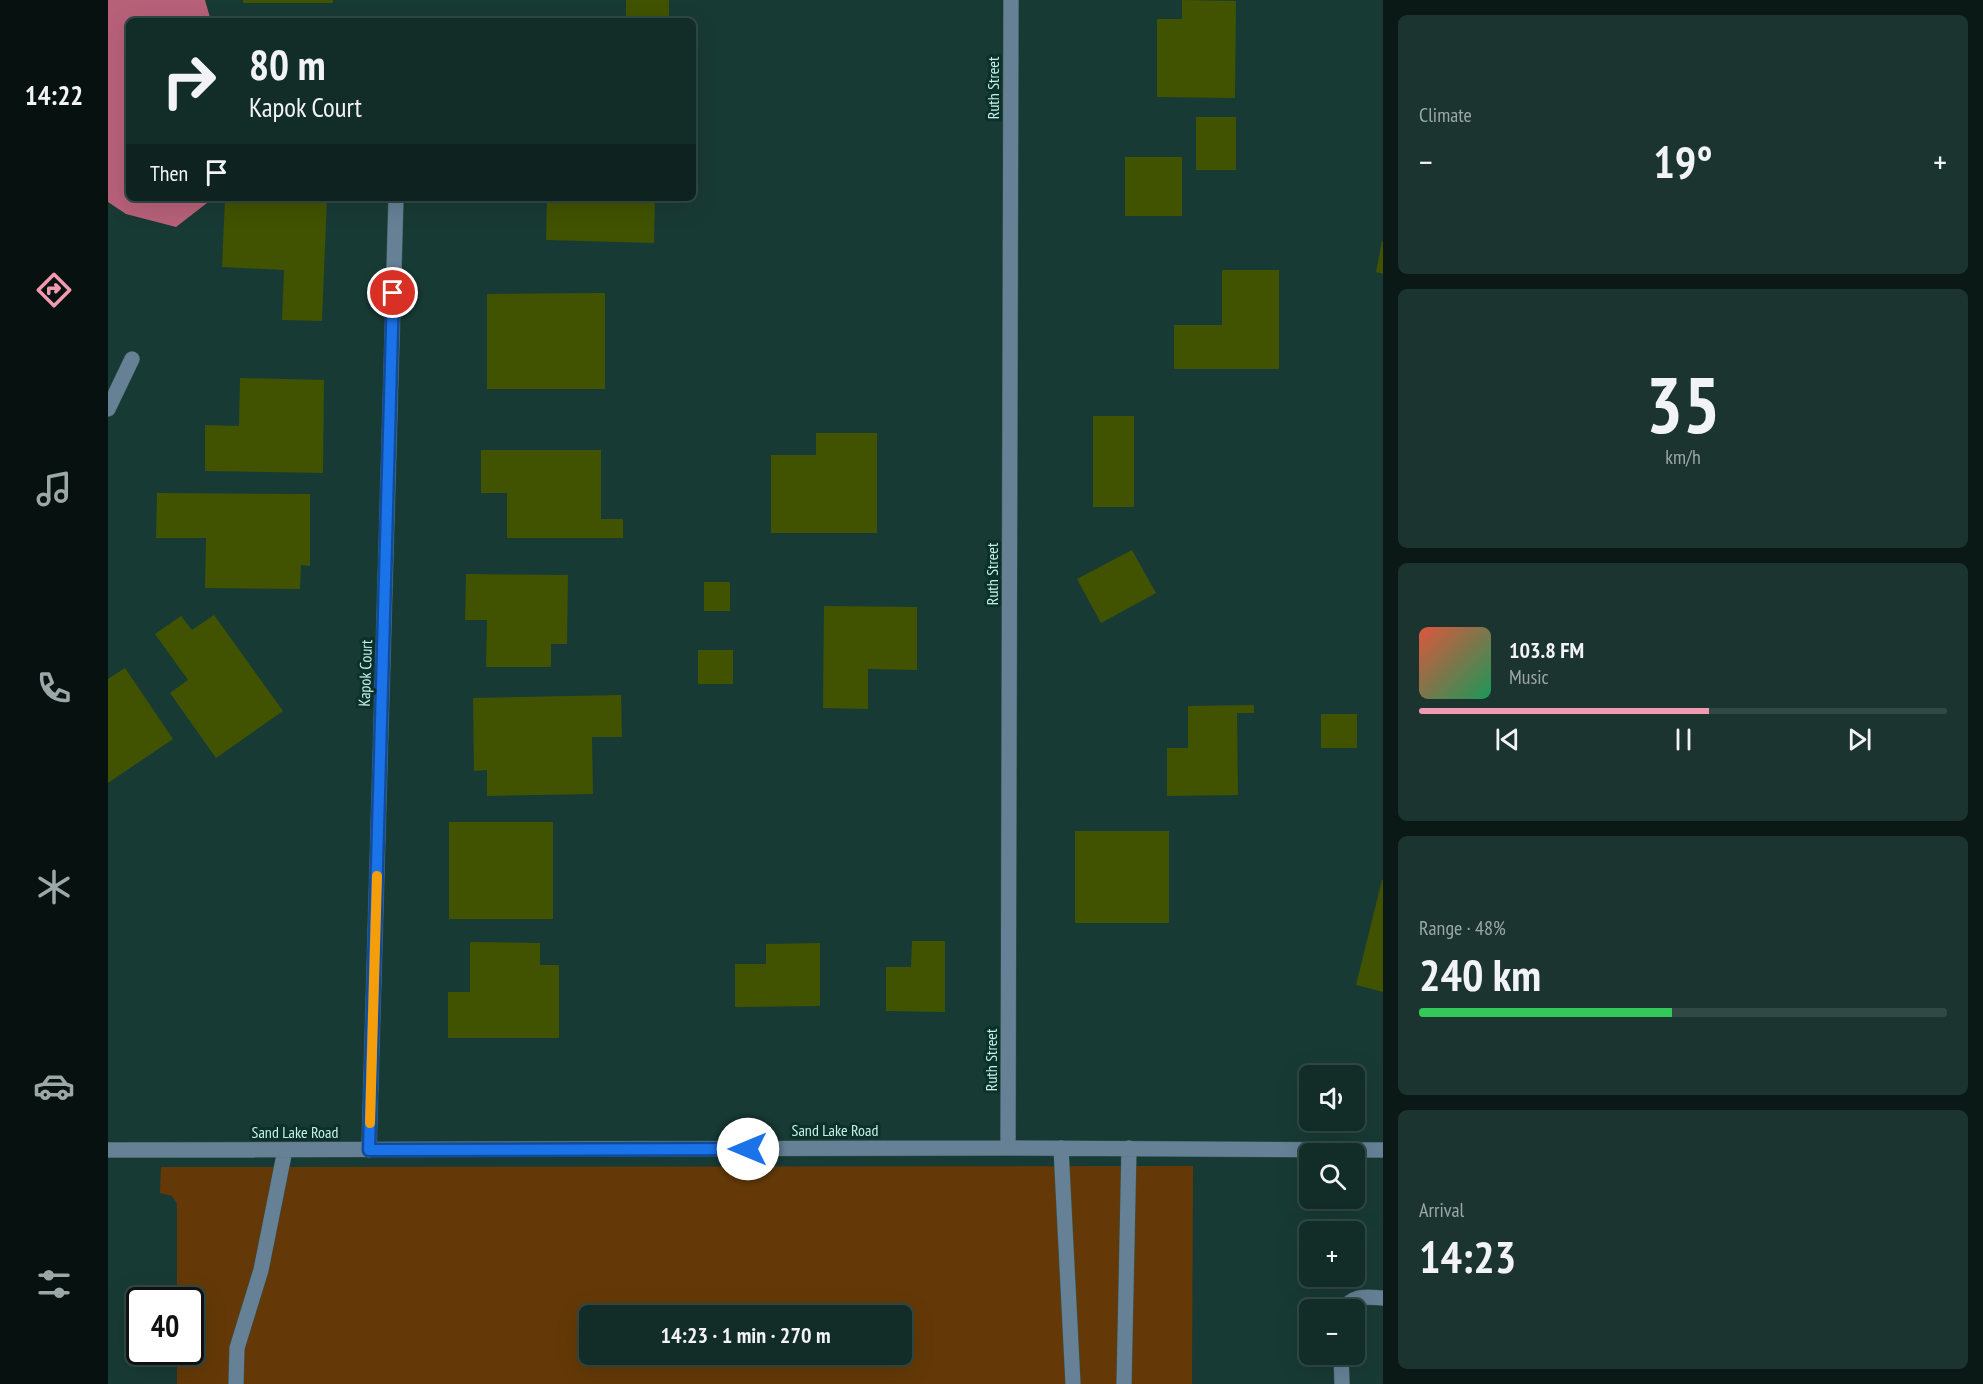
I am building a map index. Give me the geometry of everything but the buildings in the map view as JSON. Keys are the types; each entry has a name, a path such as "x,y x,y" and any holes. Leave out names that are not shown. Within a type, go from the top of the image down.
{"street":[{"name":"Ruth Street","path":"1008,1148 1011,0"},
{"name":"Kapok Court","path":"369,1150 396,201"},
{"path":"108,409 132,359"},
{"path":"1061,1148 1072,1384"},
{"path":"1124,1384 1129,1148"},
{"name":"Sand Lake Road","path":"108,1150 1383,1149"},
{"path":"236,1384 237,1348 261,1270 285,1150"},
{"path":"1352,1299 1358,1296 1383,1298"},
{"path":"1341,1365 1342,1384"}],"shaded area":[{"path":"108,0 205,0 210,18 126,18 126,201 208,201 176,227 126,214 108,202"},
{"path":"1193,1166 1192,1384 177,1384 177,1365 204,1365 204,1287 177,1287 177,1204 172,1196 160,1193 161,1167"}],"slow traffic":[{"path":"370,1123 377,876"}],"route":[{"path":"393,293 369,1150 748,1149"}]}
